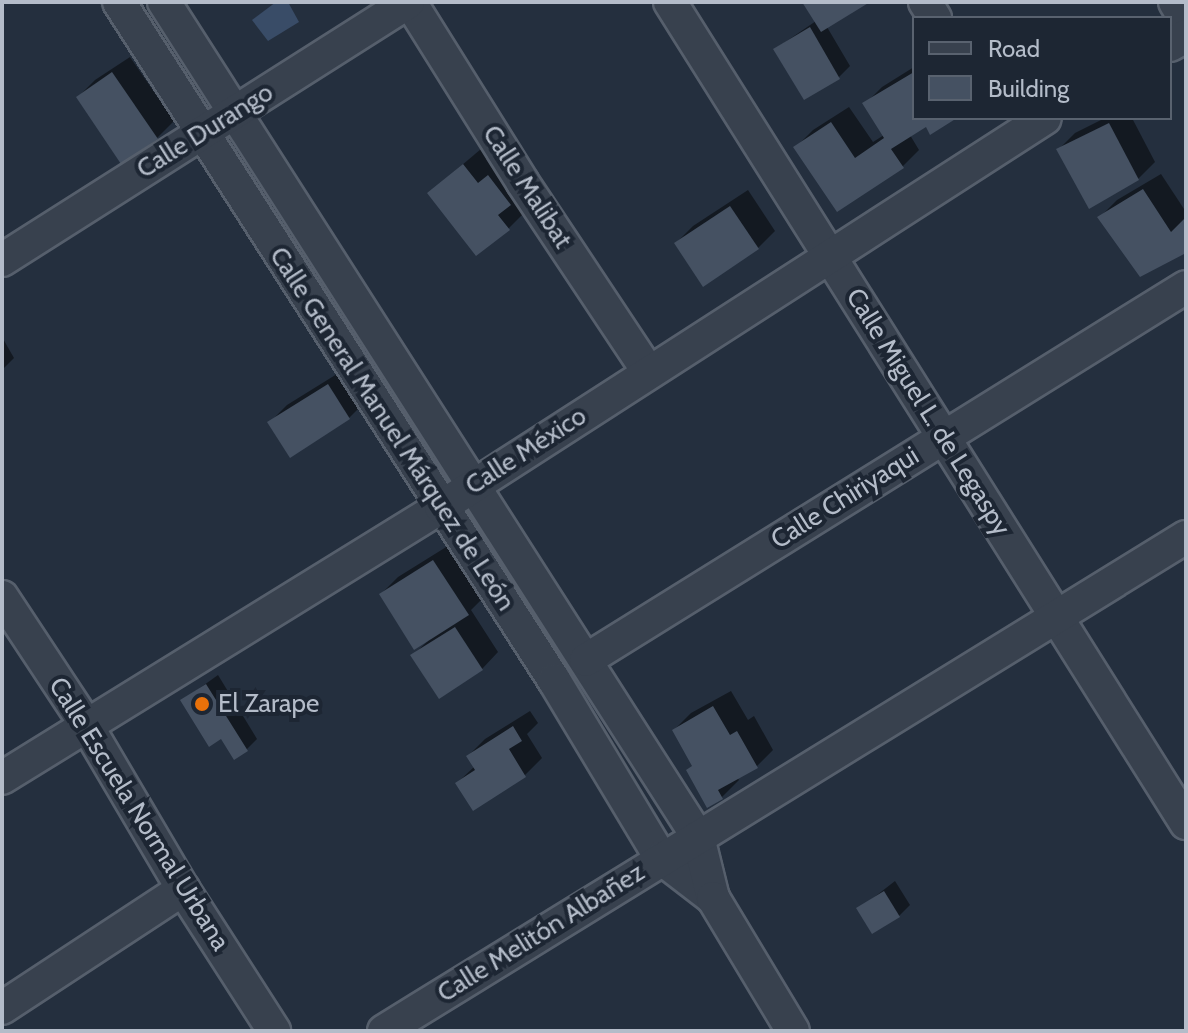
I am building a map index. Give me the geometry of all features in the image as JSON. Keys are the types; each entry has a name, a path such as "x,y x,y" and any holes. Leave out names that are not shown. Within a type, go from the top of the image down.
{"street":[{"name":"Calle General Manuel Márquez de León","path":"119,2 554,680 661,858"},
{"name":"Calle General Manuel Márquez de León","path":"164,2 698,837 713,898"},
{"name":"Calle Durango","path":"2,260 409,2"},
{"name":"Calle Malibat","path":"409,2 523,183 648,371"},
{"name":"Calle Miguel L. de Legaspy","path":"670,2 1186,823"},
{"path":"1175,2 1186,20"},
{"name":"Calle México","path":"2,778 441,507 830,256 1002,129 1037,120"},
{"name":"Calle Chiriyaqui","path":"586,660 1186,287"},
{"name":"Calle Melitón Albañez","path":"384,1031 1186,537"},
{"name":"Calle Escuela Normal Urbana","path":"2,597 87,726 183,889 274,1031"},
{"path":"661,858 713,898 791,1030"},
{"path":"2,1008 183,889"}],"water":[{"path":"276,2 288,2 299,22 268,41 252,20"}],"building":[{"path":"802,2 870,2 821,32"},
{"path":"810,27 840,79 804,100 773,49"},
{"path":"112,72 158,139 121,164 76,97"},
{"path":"912,73 912,120 954,120 930,135 926,127 891,149 904,168 837,212 793,147 831,122 855,158 884,138 862,103"},
{"path":"1109,123 1139,180 1089,209 1056,149"},
{"path":"463,164 478,183 488,175 511,205 498,215 510,230 476,256 427,193"},
{"path":"1143,189 1171,232 1186,217 1186,253 1140,277 1097,217"},
{"path":"730,206 759,249 703,287 674,243"},
{"path":"328,384 350,419 290,458 267,422"},
{"path":"433,560 469,615 414,650 379,594"},
{"path":"455,627 483,670 439,699 410,655"},
{"path":"206,684 248,751 234,760 221,739 209,747 180,700"},
{"path":"713,706 730,735 737,731 758,768 718,790 723,799 707,808 686,770 692,766 672,730"},
{"path":"513,726 522,741 509,749 526,777 473,811 455,783 475,770 466,756"},
{"path":"884,891 900,917 872,934 856,908"}],"place":[{"name":"El Zarape","path":"202,704"}]}
